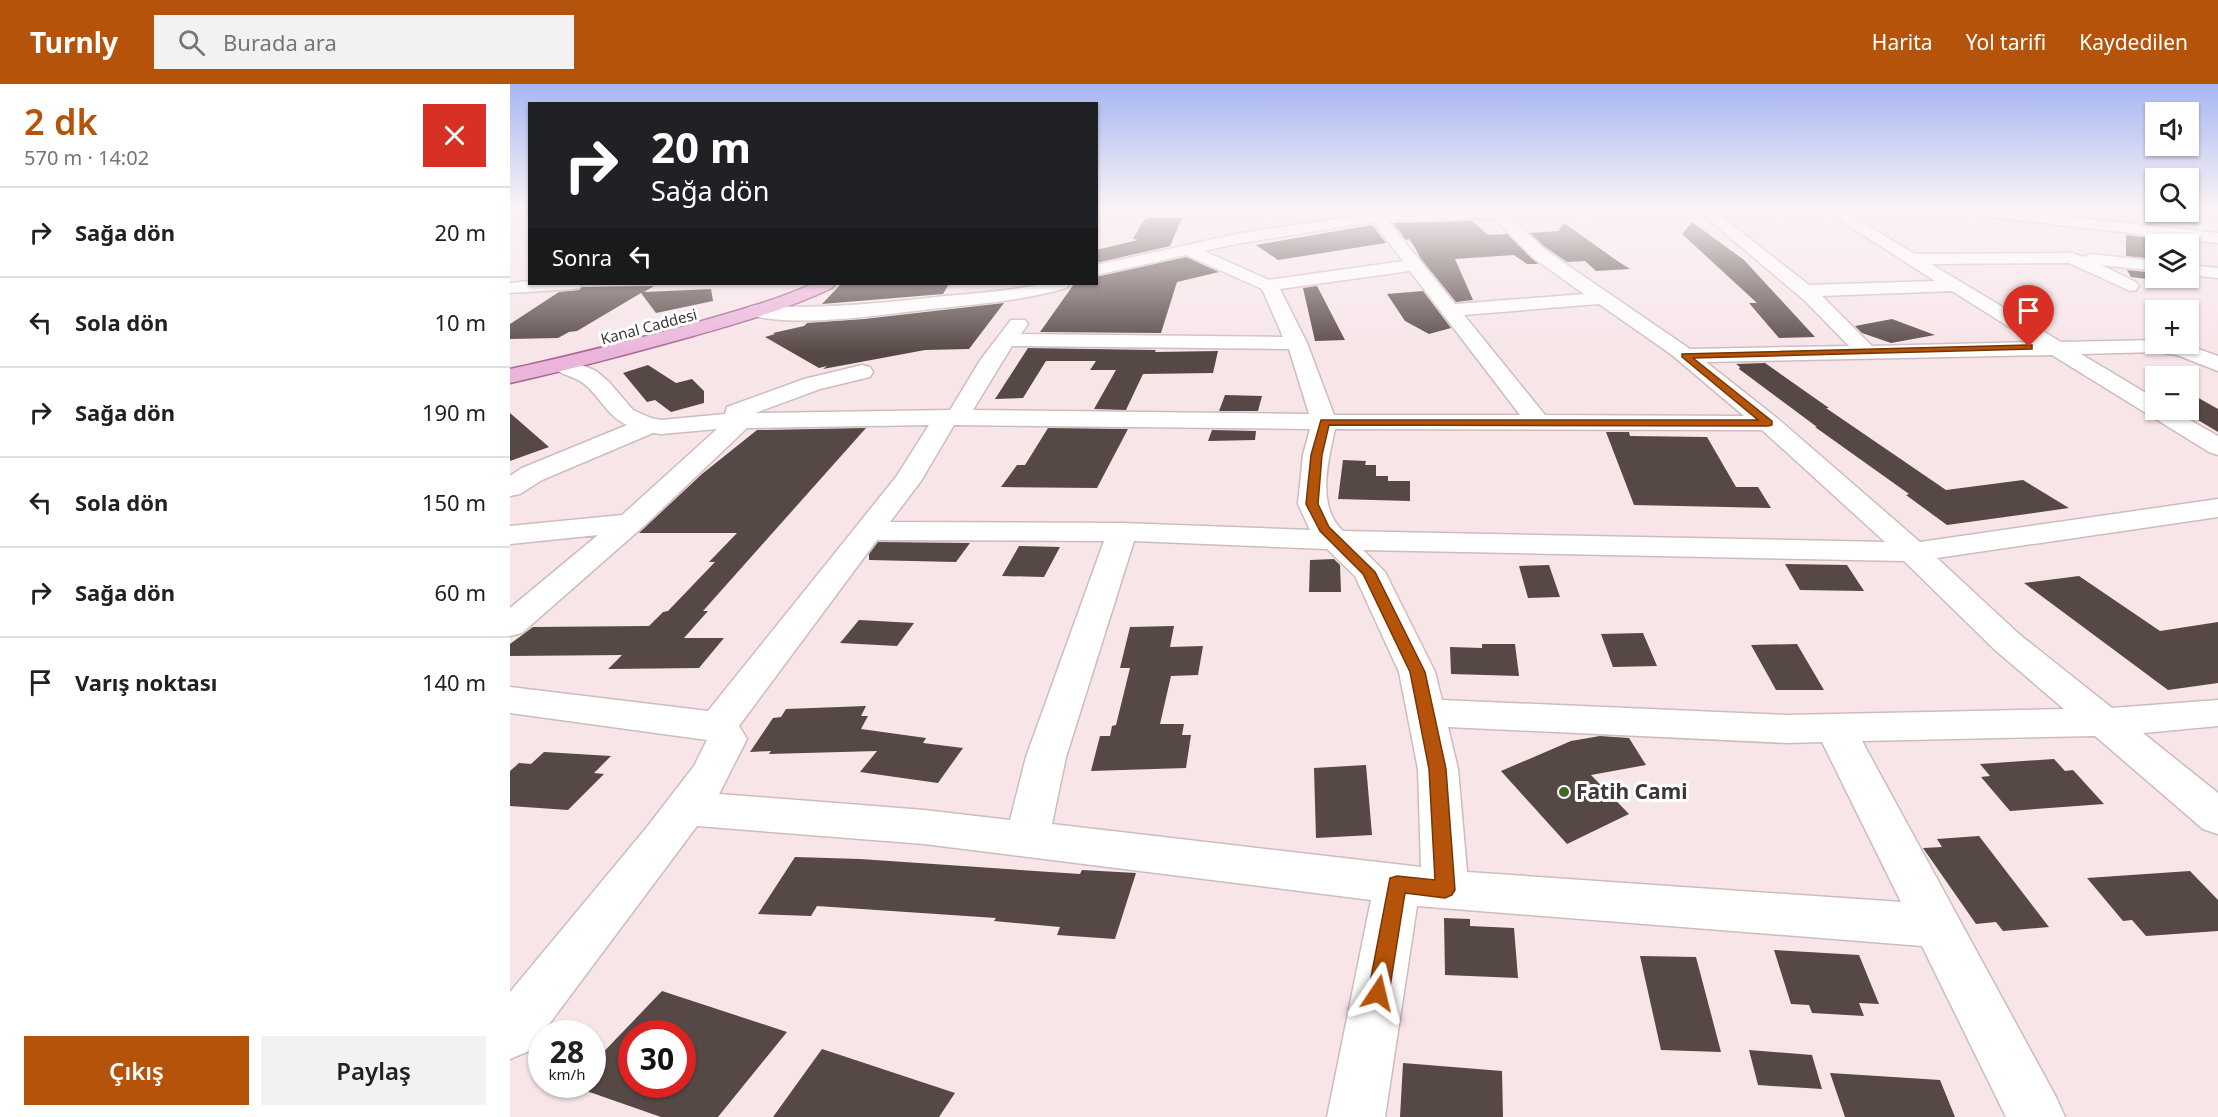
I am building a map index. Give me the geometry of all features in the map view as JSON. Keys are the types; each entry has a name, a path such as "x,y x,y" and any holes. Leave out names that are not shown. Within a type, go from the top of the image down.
{"main road":[{"name":"Kanal Caddesi","path":"510,360 668,324 783,285"},
{"path":"510,376 562,365 756,311 802,296 824,285"}],"street":[{"path":"1098,270 1155,256"},
{"path":"1202,256 1269,285 1414,265"},
{"path":"1407,256 1538,422"},
{"path":"1542,256 1685,356 1768,423 1913,552 2007,642 2218,817"},
{"path":"1762,256 1806,291 1865,351"},
{"path":"1905,256 2145,402"},
{"path":"2068,256 2130,286"},
{"path":"1909,259 2072,258 2145,265"},
{"path":"2199,271 2218,273"},
{"path":"510,287 528,272"},
{"path":"510,287 552,285"},
{"path":"1269,285 1296,343 1324,422 1316,455 1312,504 1324,529 1369,572 1417,672 1438,769 1421,887 1356,1117"},
{"path":"756,311 791,315 836,312 1014,294 1050,286"},
{"path":"718,726 907,481 992,359 1050,286"},
{"path":"1806,291 1953,286"},
{"path":"1449,310 1600,298"},
{"path":"1006,340 1296,343"},
{"path":"1685,356 2158,346 2181,349 2218,364"},
{"path":"562,365 588,376 601,387 624,415 660,427 740,421 951,417 1324,422 1768,423"},
{"path":"703,423 812,384 862,372"},
{"path":"2174,420 2218,447"},
{"path":"510,625 629,523 740,421"},
{"path":"510,488 532,474 650,425"},
{"path":"868,531 1122,532 1336,540 1913,552 2218,508"},
{"path":"510,535 629,523"},
{"path":"1027,839 1046,757 1122,532"},
{"path":"510,700 567,705 718,726 727,739 710,775 686,808 510,1033"},
{"path":"1426,713 1788,729 2104,722 2218,713"},
{"path":"1835,728 2036,1117"},
{"path":"686,808 924,827 1421,887 1938,926"}],"building":[{"path":"1098,256 1126,256 1098,263"},
{"path":"1272,256 1302,256 1278,260"},
{"path":"1419,256 1496,256 1455,259 1473,300 1456,302"},
{"path":"1516,256 1530,256 1538,264 1527,264"},
{"path":"1559,256 1611,256 1630,269 1596,271 1585,261 1567,262"},
{"path":"1706,256 1739,256 1744,260 1815,337 1779,338 1749,303 1757,303"},
{"path":"1186,257 1219,272 1177,282 1161,333 1040,332 1073,285 1098,285 1098,277"},
{"path":"2127,270 2145,272 2145,279 2131,277"},
{"path":"840,285 948,285 943,294 822,304"},
{"path":"654,286 644,292 711,289 713,301 656,313 641,293 577,331 569,332 558,338 510,339 510,324 559,292 579,290 582,287"},
{"path":"1317,286 1345,340 1315,341 1303,288"},
{"path":"1423,291 1451,328 1429,334 1405,321 1387,294"},
{"path":"1004,303 969,349 925,350 823,369 827,366 819,368 765,337 804,326 807,323"},
{"path":"1892,319 1935,335 1891,343 1862,333 1855,326"},
{"path":"1028,348 1156,350 1155,352 1218,351 1213,373 1143,374 1126,410 1094,409 1116,370 1090,370 1096,361 1046,361 1023,398 995,399"},
{"path":"1765,363 1829,408 1826,408 1946,490 2023,480 2069,508 1947,525 1906,495 1909,494 1815,427 1817,427 1739,369 1740,367 1736,364"},
{"path":"648,365 676,383 692,379 704,391 704,403 671,412 655,400 647,402 623,373"},
{"path":"1225,395 1262,396 1258,411 1219,411"},
{"path":"2199,398 2218,409 2218,432 2198,420"},
{"path":"510,413 549,447 510,461"},
{"path":"866,428 703,611 708,611 684,638 724,638 699,668 608,669 622,655 510,656 510,644 533,627 649,626 663,612 668,611 715,562 709,562 737,533 639,533 702,474 757,430"},
{"path":"1048,428 1128,429 1097,488 1001,487 1017,465 1025,465"},
{"path":"1212,430 1256,431 1255,440 1208,441"},
{"path":"1606,432 1629,432 1630,436 1707,437 1736,487 1758,487 1771,508 1634,505"},
{"path":"1343,460 1366,461 1365,465 1376,465 1376,476 1388,476 1388,481 1410,481 1410,501 1338,499"},
{"path":"878,542 970,543 956,562 869,560 869,554"},
{"path":"1019,546 1060,547 1044,577 1002,576"},
{"path":"1334,559 1340,565 1341,592 1309,592 1310,560"},
{"path":"1785,564 1847,565 1864,591 1800,590"},
{"path":"1549,565 1560,597 1528,598 1519,566"},
{"path":"2079,576 2160,631 2218,622 2218,683 2168,690 2024,583"},
{"path":"859,620 914,623 897,646 840,643"},
{"path":"1174,626 1170,647 1203,646 1198,675 1171,676 1160,724 1184,724 1182,735 1191,735 1186,768 1091,771 1100,736 1110,736 1112,726 1116,725 1130,668 1120,668 1130,627"},
{"path":"1643,633 1657,666 1613,667 1601,634"},
{"path":"1482,644 1515,644 1519,676 1451,674 1450,647 1482,648"},
{"path":"1797,644 1824,690 1776,690 1751,645"},
{"path":"866,706 861,716 868,716 861,729 926,738 923,743 963,748 938,783 860,772 877,751 769,754 771,751 750,752 773,718 781,717 786,709"},
{"name":"Fatih Cami","path":"1600,736 1629,738 1646,765 1591,775 1629,814 1567,844 1501,771 1571,741"},
{"path":"544,752 611,756 594,773 604,774 568,810 510,806 510,771 519,763 531,764"},
{"path":"2054,759 2065,771 2073,770 2104,804 2010,811 1981,777 1990,776 1980,764"},
{"path":"1366,765 1372,835 1316,838 1314,768"},
{"path":"1979,836 2049,927 2003,931 1996,922 1976,924 1923,848 1942,847 1937,839"},
{"path":"795,857 860,859 1080,874 1082,870 1136,873 1115,939 1057,935 1060,927 994,921 996,918 817,906 811,916 758,914"},
{"path":"2190,871 2218,900 2218,931 2146,936 2132,920 2123,921 2087,878"},
{"path":"1444,918 1470,919 1470,926 1514,928 1518,978 1445,975"},
{"path":"1774,950 1859,955 1879,1004 1859,1003 1864,1016 1812,1013 1809,1005 1791,1004"},
{"path":"1640,956 1696,957 1721,1052 1661,1050"},
{"path":"662,991 787,1032 718,1117 661,1117 606,1098 606,1049 618,1037 618,1098 696,1098 696,1020 634,1020"},
{"path":"822,1049 955,1093 939,1117 773,1117"},
{"path":"1749,1050 1812,1055 1822,1089 1758,1085"},
{"path":"1403,1063 1502,1071 1503,1117 1400,1117"},
{"path":"1830,1073 1940,1080 1955,1117 1845,1117"}],"place":[{"name":"Fatih Cami","path":"1564,792"}],"route":[{"path":"1378,993 1397,884 1445,890 1438,769 1417,672 1369,572 1324,529 1312,504 1316,455 1324,422 1768,423 1685,356 2029,347"}]}
